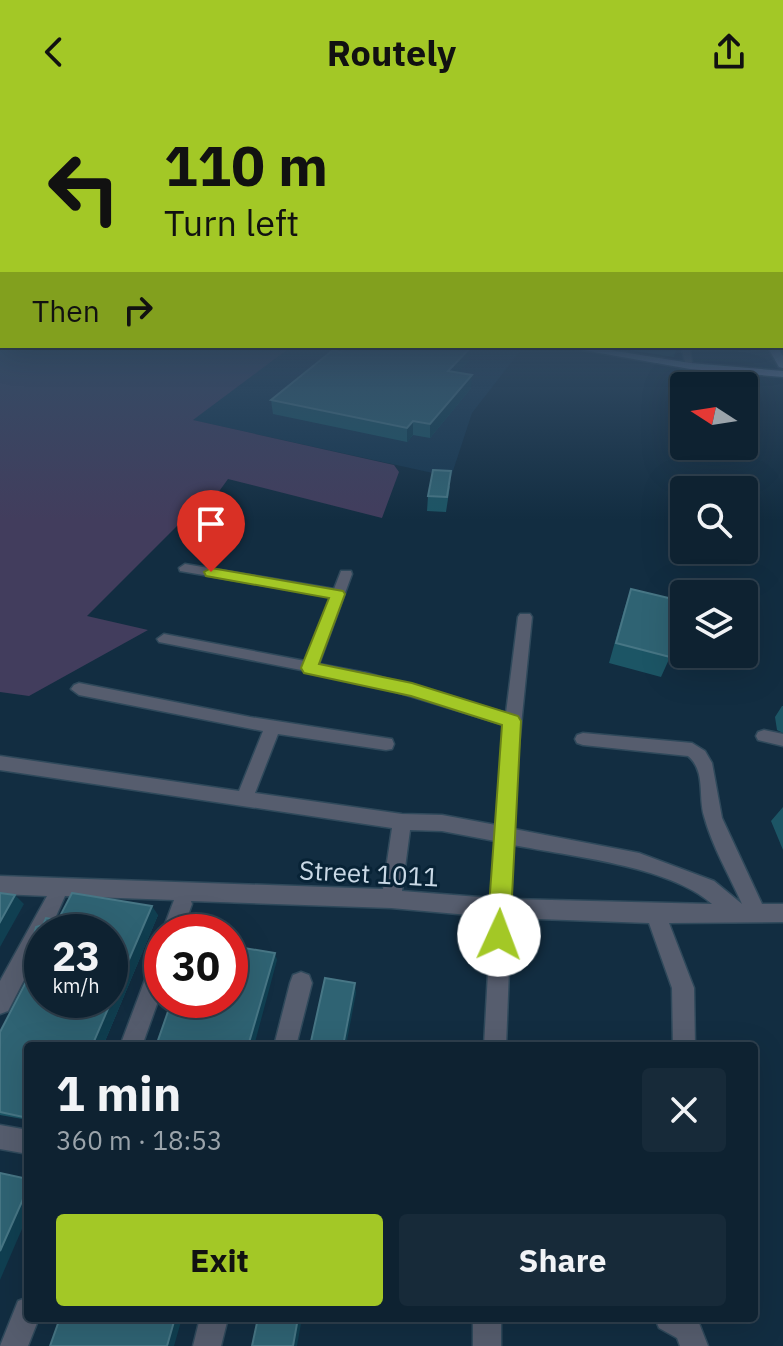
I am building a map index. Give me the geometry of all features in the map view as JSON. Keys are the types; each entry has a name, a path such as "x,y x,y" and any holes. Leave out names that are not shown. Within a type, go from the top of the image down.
{"street":[{"path":"185,568 338,594"},
{"path":"310,668 346,574"},
{"path":"495,1042 503,836 512,721 525,617"},
{"path":"164,639 382,682 512,721"},
{"path":"79,689 273,727 386,744"},
{"path":"244,800 273,727"},
{"path":"764,736 783,740"},
{"path":"583,739 692,750 702,758 708,767 709,804 746,913"},
{"path":"0,763 402,822 421,821 594,850 665,869 707,887 746,913"},
{"path":"391,899 402,822"},
{"name":"Street 1011","path":"0,885 391,899 500,908 783,913"},
{"path":"0,1003 56,898"},
{"path":"178,914 182,904"},
{"path":"655,913 683,988 684,1042"},
{"path":"286,1042 301,983"},
{"path":"132,1042 144,1010"},
{"path":"0,1137 24,1141"},
{"path":"14,1346 24,1321"},
{"path":"207,1346 213,1322"},
{"path":"487,1322 487,1346"},
{"path":"676,1322 689,1329 694,1346"}],"shaded area":[{"path":"0,404 214,404 193,420 394,465 399,472 382,518 228,479 197,522 181,522 87,616 148,630 29,696 0,692"},
{"path":"214,404 479,404 472,413 451,477 192,420"}],"building":[{"path":"290,404 447,404 430,424 413,421 407,428"},
{"path":"433,470 451,471 447,497 428,496"},
{"path":"631,589 670,598 670,657 616,643"},
{"path":"0,893 15,895 0,922"},
{"path":"72,893 152,906 149,914 144,914 144,925 128,962 128,914 61,914"},
{"path":"248,949 275,953 249,1042 157,1042 166,1018 248,1018"},
{"path":"325,978 355,983 344,1042 311,1042"},
{"path":"24,986 24,1018 104,1018 94,1042 24,1042 24,1117 0,1112 0,1032"},
{"path":"0,1173 24,1178 24,1197 0,1251"},
{"path":"59,1322 174,1322 167,1346 50,1346"},
{"path":"257,1322 297,1322 293,1346 252,1346"}],"route":[{"path":"211,572 338,594 310,668 367,678 512,721 499,935"}]}
